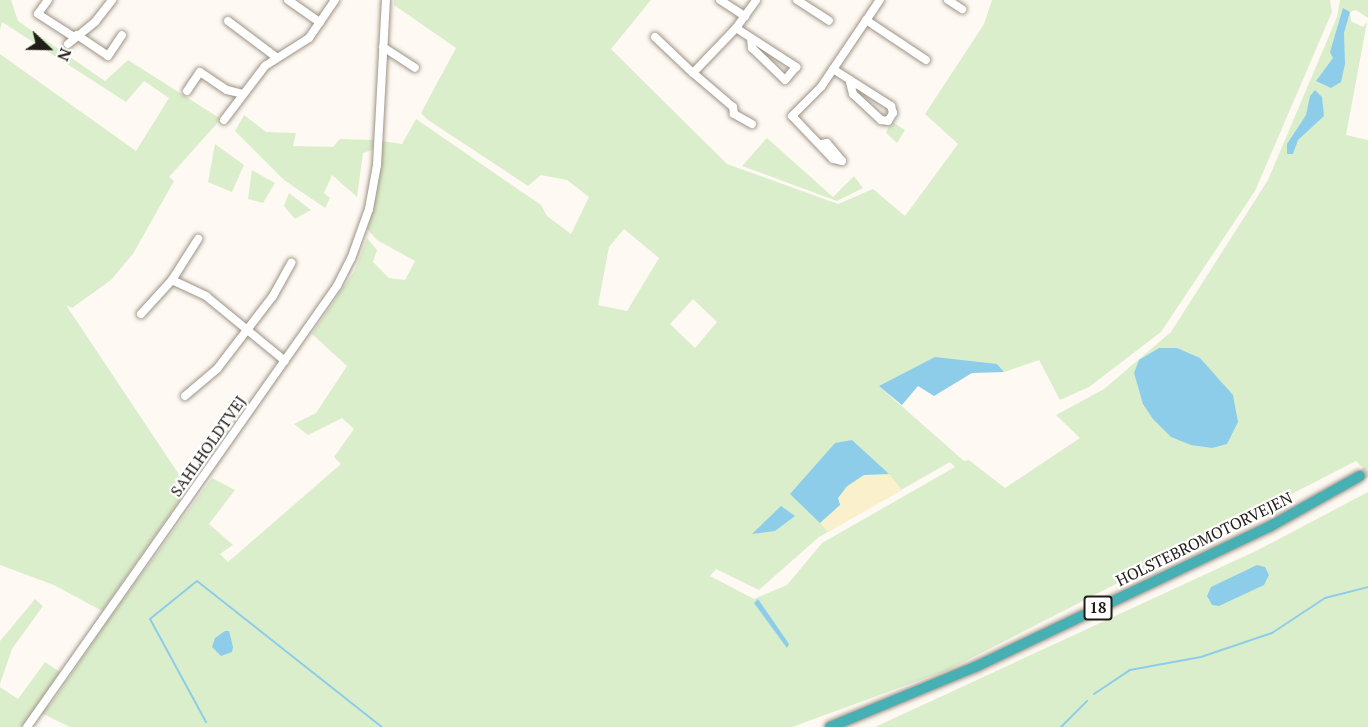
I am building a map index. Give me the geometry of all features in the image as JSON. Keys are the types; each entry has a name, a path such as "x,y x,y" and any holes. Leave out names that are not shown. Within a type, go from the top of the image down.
{"highway":[{"name":"HOLSTEBROMOTORVEJEN","path":"830,727 986,662 1269,527 1360,476"}],"street":[{"path":"48,0 38,14 108,56 122,35"},
{"path":"68,44 94,22 112,0"},
{"path":"288,0 320,22"},
{"path":"224,120 243,94 276,57 299,46 335,0"},
{"path":"720,0 745,16"},
{"path":"693,73 736,28 756,0"},
{"path":"797,0 828,21"},
{"path":"822,144 792,117 833,69 880,0"},
{"path":"948,0 962,9"},
{"name":"SAHLHOLDTVEJ","path":"27,727 285,361 351,259 369,209 377,165 383,1"},
{"path":"866,20 926,60"},
{"path":"228,21 276,57"},
{"path":"736,28 796,67 785,80 752,48 751,39"},
{"path":"655,36 733,107 734,114 752,124"},
{"path":"383,48 415,68"},
{"path":"833,69 850,82 891,106 892,114 888,121 881,120 853,94 850,82"},
{"path":"187,91 200,72 227,90 243,94"},
{"path":"141,314 172,280 198,239"},
{"path":"185,396 218,369 273,296 291,263"},
{"path":"172,280 206,296 285,361"}],"green space":[{"path":"0,0 11,0 18,21 105,81 128,60 221,119 169,177 174,181 133,254 111,280 72,308 66,305 188,488 102,611 54,585 0,565 0,54 136,151 169,98 144,81 126,102 2,22 0,30"},
{"path":"394,0 651,0 611,49 727,164 838,204 873,189 905,216 958,144 925,114 984,24 992,0 1330,0 1332,12 1255,191 1161,332 1089,387 1060,400 1039,360 1004,372 997,364 879,386 964,461 969,460 1005,488 1080,438 1056,415 1104,389 1171,332 1268,180 1337,17 1340,0 1368,0 1368,18 1356,10 1350,12 1351,21 1363,27 1367,22 1346,135 1368,140 1368,473 1356,461 948,670 792,727 70,727 41,713 52,703 109,619 212,478 235,490 209,524 233,545 220,554 228,562 341,464 334,457 354,429 342,418 308,435 294,424 316,413 347,366 312,334 355,270 367,238 377,250 373,262 389,278 405,280 415,261 377,240 367,229 376,197 382,141 402,144 416,119 541,205 547,216 571,234 589,197 567,180 541,175 528,186 428,120 421,113 456,48 394,5","holes":["624,229 659,258 627,311 598,305 609,247","693,299 717,322 695,348 670,324","950,462 955,467 822,543 787,585 754,599 710,576 716,569 759,590 819,537"]},
{"path":"244,115 266,132 296,133 293,146 333,147 340,139 374,140 372,150 363,153 357,197 332,175 324,193 330,198 325,208 284,180 235,131"},
{"path":"891,121 905,130 897,143 886,133"},
{"path":"767,138 833,197 854,176 863,188 837,201 742,166"},
{"path":"215,144 244,165 232,192 208,182"},
{"path":"252,170 275,183 263,203 248,199"},
{"path":"289,193 311,210 295,219 284,206"},
{"path":"1368,492 1368,727 875,727 1258,550"},
{"path":"35,599 43,606 12,649 0,684 0,641"},
{"path":"45,662 60,672 22,727 0,727 0,687 18,699"}],"sand":[{"path":"889,474 902,490 828,532 820,523 840,505 838,498 847,487 864,475"}],"water":[{"path":"1343,8 1350,12 1344,33 1345,64 1341,82 1331,88 1316,81 1333,58 1330,52"},
{"path":"1315,90 1322,97 1324,116 1298,140 1293,154 1287,154 1287,144 1306,115 1310,96"},
{"path":"1159,348 1177,348 1200,358 1233,395 1238,422 1227,444 1212,448 1191,445 1171,437 1153,419 1143,404 1134,373 1139,360"},
{"path":"935,357 997,364 1004,372 972,373 934,396 918,386 902,405 879,386"},
{"path":"852,440 889,474 864,475 847,486 838,498 840,505 820,523 790,494 835,443"},
{"path":"781,506 795,516 775,531 752,534"},
{"path":"1257,565 1265,567 1269,575 1264,585 1219,606 1212,605 1207,596 1211,587"},
{"path":"758,599 789,644 787,648 754,603"},
{"path":"229,631 233,647 232,652 221,656 212,647 215,638"}],"waterway":[{"path":"206,722 150,619 197,581 382,727"},
{"path":"1094,694 1130,670 1201,657 1272,633 1325,598 1368,587"},
{"path":"1061,727 1087,701"}],"tunnel":[{"path":"1360,476 1368,471"}]}
